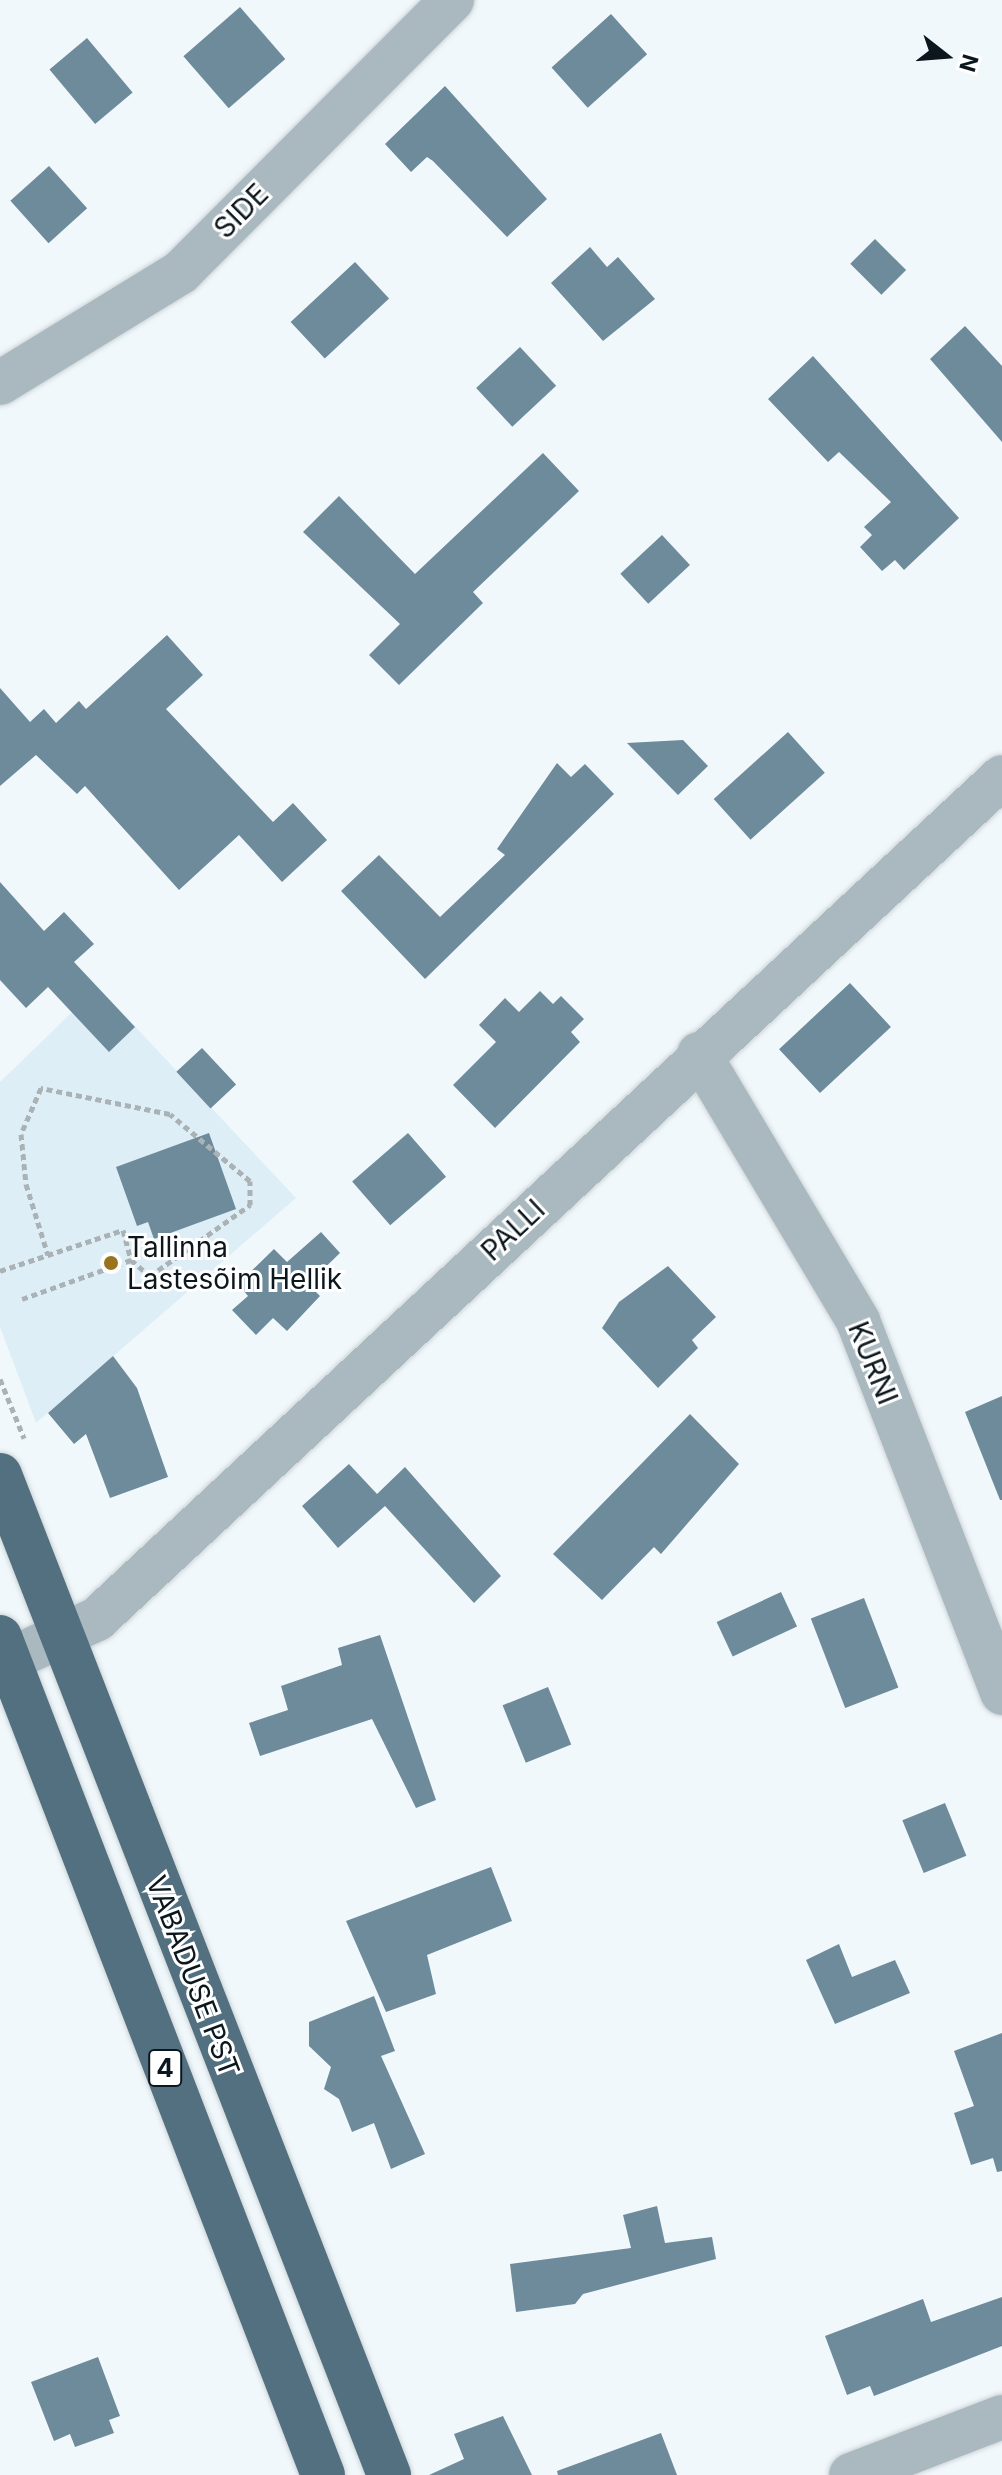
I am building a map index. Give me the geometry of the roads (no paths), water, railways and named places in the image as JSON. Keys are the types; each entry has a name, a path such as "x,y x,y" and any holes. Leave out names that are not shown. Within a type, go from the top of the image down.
{"highway":[{"name":"VABADUSE PST","path":"0,1475 389,2475"},
{"name":"VABADUSE PST","path":"4,1649 323,2475"}],"street":[{"name":"SIDE","path":"0,383 181,272 452,0"},
{"name":"PALLI","path":"4,1649 64,1637 97,1619 219,1509 699,1054 1002,777"},
{"name":"KURNI","path":"699,1054 858,1321 1002,1693"},
{"path":"851,2475 1002,2417"}],"place":[{"name":"Tallinna Lastesõim Hellik","path":"111,1263"}]}
